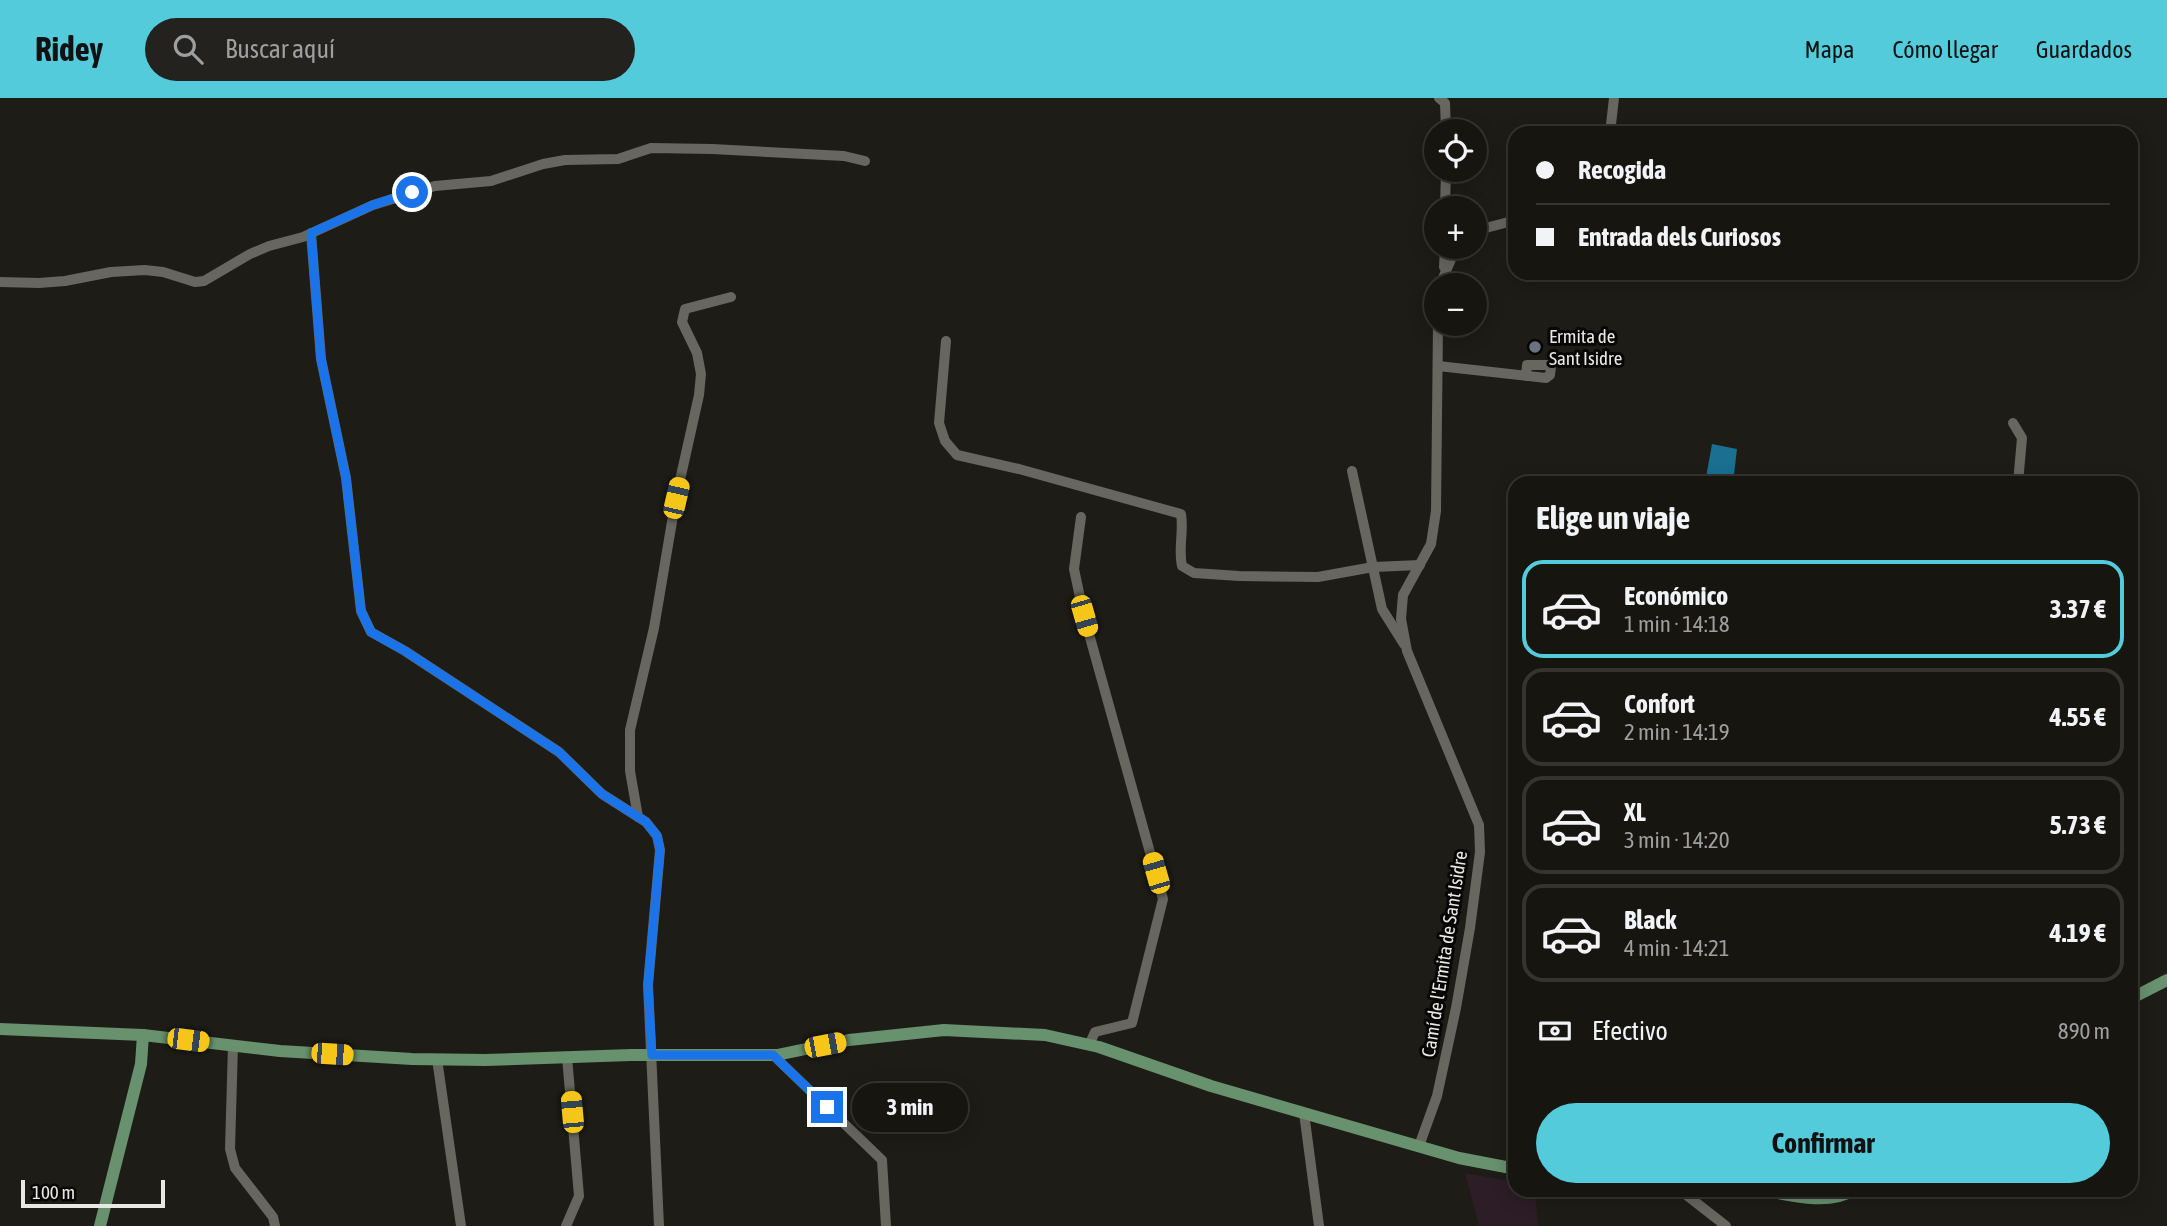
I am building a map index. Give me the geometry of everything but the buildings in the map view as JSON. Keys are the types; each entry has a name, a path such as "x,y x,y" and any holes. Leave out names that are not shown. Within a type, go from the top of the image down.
{"main road":[{"path":"2138,995 2167,980"},
{"path":"0,1028 143,1035 280,1051 437,1059 773,1055 849,1041 944,1030 1045,1035 1089,1045 1212,1086 1459,1158 1508,1167"},
{"path":"100,1226 141,1064 143,1035"}],"street":[{"path":"1439,98 1445,103 1446,119"},
{"path":"1611,126 1614,98"},
{"path":"0,282 38,284 124,271 163,272 195,282 204,281 250,254 311,233 373,205 412,192 443,185 491,181 543,164 565,160 618,159 651,148 844,156 865,161"},
{"path":"1487,228 1508,222"},
{"path":"311,233 321,359 346,478 361,611 371,632 405,651 559,752 602,794 646,822 657,836 660,850 648,985 659,1226"},
{"path":"638,817 630,772 630,730 654,628 701,374 697,353 682,322 685,309 731,297"},
{"name":"Camí de l'Ermita de Sant Isidre","path":"1419,1146 1437,1096 1453,1021 1470,928 1480,852 1479,825 1408,651 1401,619 1404,595 1431,544 1436,511 1438,336"},
{"path":"946,341 939,423 945,442 957,455 1019,469 1181,514 1182,535 1179,552 1182,566 1194,573 1318,577 1373,566 1420,565"},
{"path":"1438,366 1526,376"},
{"path":"2013,423 2022,438 2019,476"},
{"path":"1352,471 1382,609 1408,651"},
{"path":"1081,517 1074,569 1084,616 1163,899 1132,1023 1095,1032 1089,1045"},
{"path":"233,1045 230,1149 235,1168 273,1217 275,1226"},
{"path":"773,1055 882,1160 886,1226"},
{"path":"566,1226 579,1196 567,1057"},
{"path":"437,1059 461,1226"},
{"path":"1304,1113 1319,1226"},
{"path":"1688,1197 1726,1226"}],"shaded area":[{"path":"1465,1173 1508,1181 1508,1197 1536,1197 1538,1226 1479,1226"}],"water":[{"path":"1712,444 1737,449 1734,476 1706,476"}],"place":[{"name":"Ermita de Sant Isidre","path":"1535,347"}],"route":[{"path":"412,192 373,205 311,233 321,359 346,478 361,611 371,632 405,651 559,752 602,794 646,822 657,836 660,850 648,985 652,1055 773,1055 827,1107"}]}
